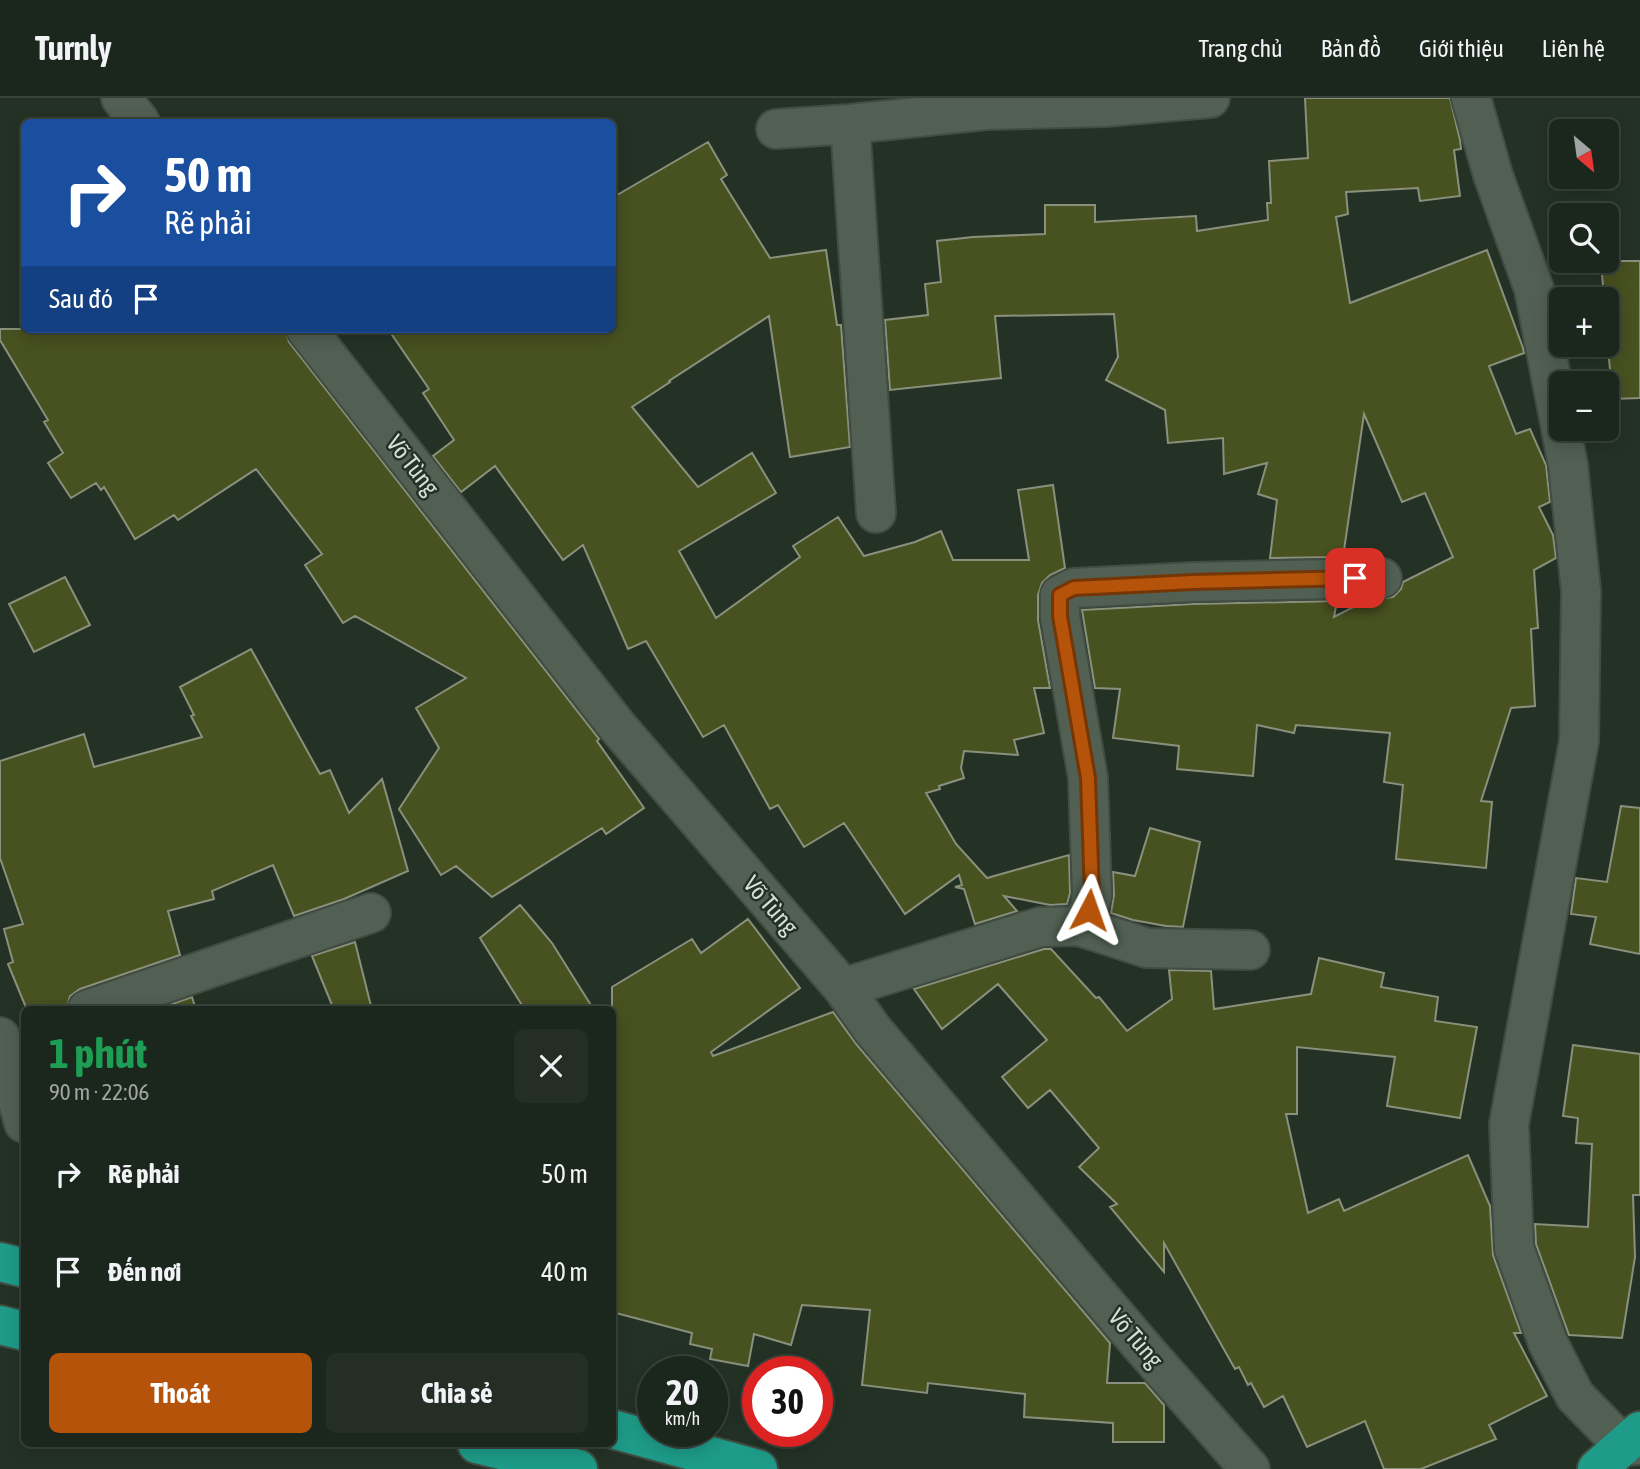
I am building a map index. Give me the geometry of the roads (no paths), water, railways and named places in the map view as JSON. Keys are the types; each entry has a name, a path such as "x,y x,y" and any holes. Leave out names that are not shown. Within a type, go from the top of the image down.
{"highway":[{"path":"0,1262 21,1267"},
{"path":"0,1325 21,1330"},
{"path":"616,1430 758,1469"},
{"path":"489,1447 578,1469"}],"street":[{"path":"121,98 138,119"},
{"path":"776,129 986,110 1105,107 1210,98"},
{"path":"1471,98 1493,175 1534,289 1550,371"},
{"path":"849,124 876,513"},
{"name":"Võ Tùng","path":"309,333 617,726 843,988 873,1030 1127,1329 1250,1469"},
{"path":"1563,441 1581,591 1579,741 1509,1124 1514,1248 1548,1343 1575,1396 1625,1448"},
{"path":"1079,926 1089,910 1092,895 1088,778 1060,616 1060,595 1074,588 1193,582 1382,578"},
{"path":"99,1006 371,913"},
{"path":"843,988 1040,927 1079,926 1147,948 1250,950"},
{"path":"21,1032 0,1038 21,1112"}]}
